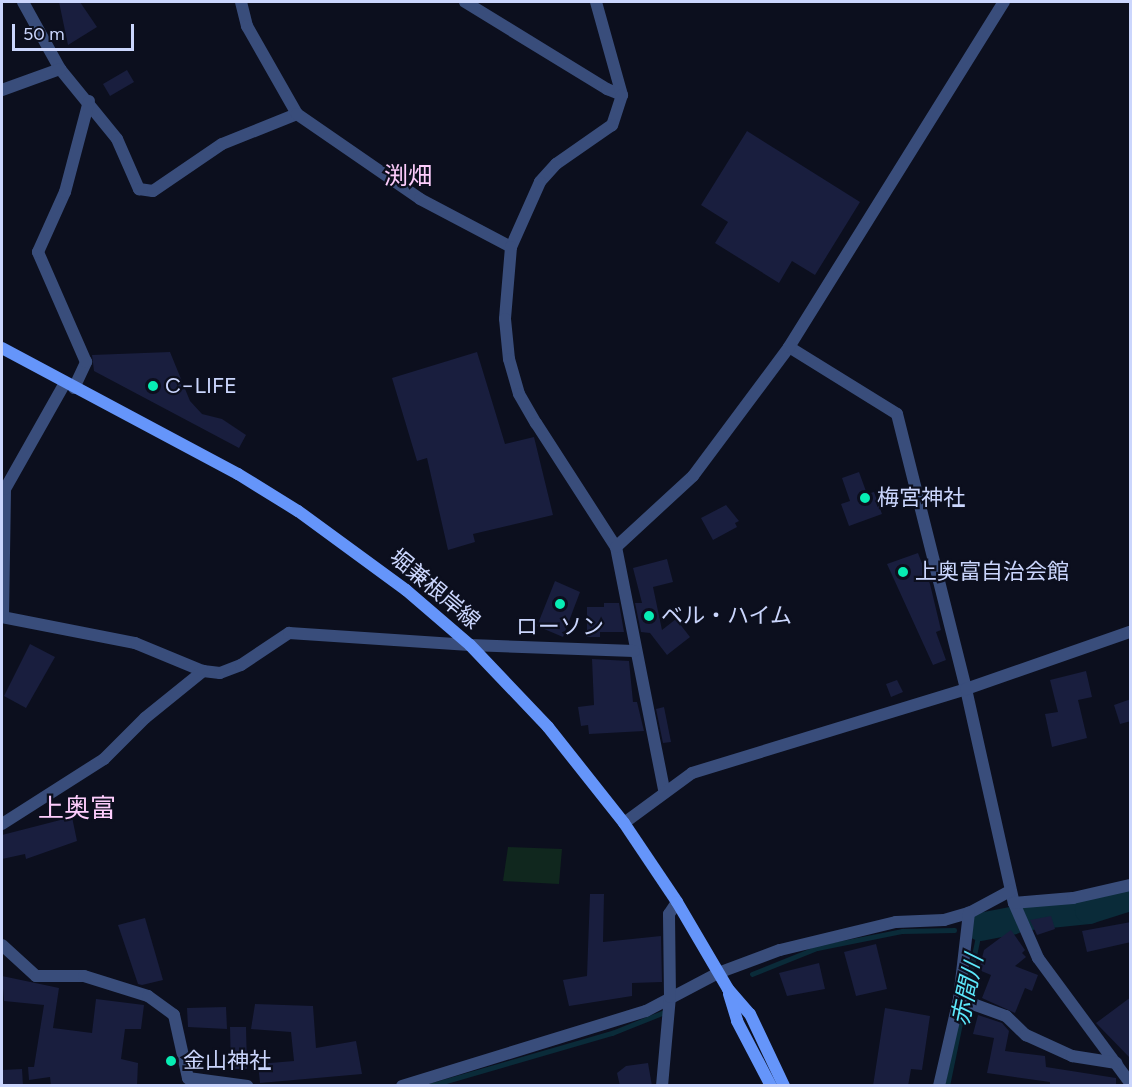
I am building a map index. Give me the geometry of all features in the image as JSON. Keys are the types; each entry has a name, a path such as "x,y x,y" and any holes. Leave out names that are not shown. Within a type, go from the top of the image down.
{"main road":[{"name":"堀兼根岸線","path":"2,348 238,474 298,511 406,590 470,645 548,727 624,823 677,902 728,989 750,1014 792,1086"},
{"name":"堀兼根岸線","path":"728,989 737,1021 763,1086"},
{"name":"堀兼根岸線","path":"750,1014 784,1086"},
{"name":"堀兼根岸線","path":"737,1021 771,1086"}],"street":[{"path":"23,2 60,69 89,101 117,139 139,189 153,191 222,144 297,114"},
{"path":"241,2 247,26 297,114 420,199 511,248"},
{"path":"465,2 607,89 622,94"},
{"path":"596,2 622,94 612,125 556,164 540,182 511,248 505,319 508,359 519,394 616,547 634,651 664,790"},
{"path":"616,547 693,476 789,347 1004,2"},
{"path":"2,90 60,69"},
{"path":"89,101 65,192 38,252 86,362 5,489 2,617 135,643 203,671 220,673 241,665 289,633 470,645 634,651"},
{"path":"789,347 897,414 966,689 1012,897 1038,958 1131,1083"},
{"path":"624,823 664,790 692,773 966,689 1131,632"},
{"path":"2,824 104,759 145,718 203,671"},
{"path":"402,1086 646,1011 670,1007 718,973 780,950 846,932 969,913 1012,897 1073,898 1131,885"},
{"path":"662,1086 670,1007 669,914 677,902"},
{"path":"939,1086 965,1000 969,913"},
{"path":"2,945 36,976 84,976 148,996 174,1015 188,1078 247,1086"},
{"path":"965,1000 1006,1016 1026,1035 1072,1056 1116,1063"}],"green space":[{"path":"508,847 562,849 559,884 503,881"}],"building":[{"path":"59,2 80,2 97,27 68,45"},
{"path":"127,70 134,82 110,96 103,84"},
{"path":"747,131 860,202 815,275 792,261 779,283 715,243 728,222 701,205"},
{"name":"C−LIFE","path":"170,352 190,401 202,414 222,419 246,435 239,448 94,371 92,355"},
{"path":"477,352 505,444 534,437 553,515 473,534 475,542 448,550 427,458 417,461 392,378"},
{"name":"梅宮神社","path":"859,472 867,494 874,492 882,514 849,526 841,504 850,501 842,478"},
{"path":"726,505 739,521 735,523 737,527 713,540 701,518"},
{"path":"918,553 930,584 941,630 936,632 946,660 933,665 887,564"},
{"path":"667,559 673,582 653,587 662,630 676,619 690,637 667,655 650,633 641,632 635,603 642,603 633,568"},
{"name":"ローソン","path":"555,581 580,592 563,637 537,626"},
{"path":"604,603 619,603 624,632 600,632 600,637 587,637 587,607 604,607"},
{"path":"30,644 55,657 26,708 4,696"},
{"path":"592,659 629,661 633,702 637,702 644,731 589,734 588,725 581,726 578,707 594,705"},
{"path":"1086,671 1092,697 1078,700 1087,738 1052,747 1045,714 1058,712 1050,680"},
{"path":"897,680 903,692 891,697 886,684"},
{"path":"1131,699 1131,721 1120,724 1114,705"},
{"path":"664,707 671,742 663,743 656,709"},
{"path":"72,817 77,841 26,859 25,854 2,859 2,835"},
{"path":"590,894 604,894 603,942 661,936 662,982 632,983 632,996 569,1006 563,980 587,976"},
{"path":"1051,916 1055,929 1037,935 1030,920"},
{"path":"145,918 163,980 142,985 138,984 118,925"},
{"path":"1131,922 1131,942 1087,952 1082,931"},
{"path":"1011,930 1025,950 1022,953 1026,957 1015,966 1038,975 1032,991 1025,988 1015,1013 982,998 991,975 979,970 984,950"},
{"path":"876,944 887,989 856,996 844,952"},
{"path":"819,963 825,989 787,996 779,973"},
{"path":"2,976 59,988 53,1028 92,1033 96,999 144,1005 141,1029 125,1029 121,1059 138,1063 137,1086 51,1086 50,1077 29,1080 28,1067 34,1067 44,1005 4,1001"},
{"path":"1131,997 1131,1059 1096,1023"},
{"path":"255,1004 313,1006 316,1048 356,1041 362,1074 260,1083 258,1064 294,1061 291,1032 251,1029"},
{"path":"226,1007 227,1029 188,1027 187,1008"},
{"path":"885,1008 930,1016 922,1070 911,1069 908,1086 873,1086"},
{"path":"978,1015 1002,1023 1009,1031 1005,1051 1045,1056 1046,1067 1116,1078 1116,1086 1050,1086 1050,1082 987,1073 994,1038 973,1034"},
{"path":"230,1027 246,1027 247,1069 231,1069"},
{"path":"648,1063 652,1086 620,1086 617,1073 626,1066"},
{"path":"22,1069 23,1086 2,1086 2,1070"}],"waterway":[{"name":"赤間川","path":"1030,916 1089,910 1130,897"},
{"name":"赤間川","path":"980,927 1012,921"},
{"name":"赤間川","path":"947,1086 980,927"},
{"path":"752,974 817,948 902,931 954,930"},
{"path":"429,1086 612,1033 662,1013"}],"place":[{"name":"C−LIFE","path":"153,386"},
{"name":"梅宮神社","path":"865,498"},
{"name":"上奥富自治会館","path":"903,572"},
{"name":"ローソン","path":"560,604"},
{"name":"ベル・ハイム","path":"649,616"},
{"name":"金山神社","path":"171,1061"}],"district":[{"name":"渕畑","path":"408,176"},
{"name":"上奥富","path":"77,809"}]}
